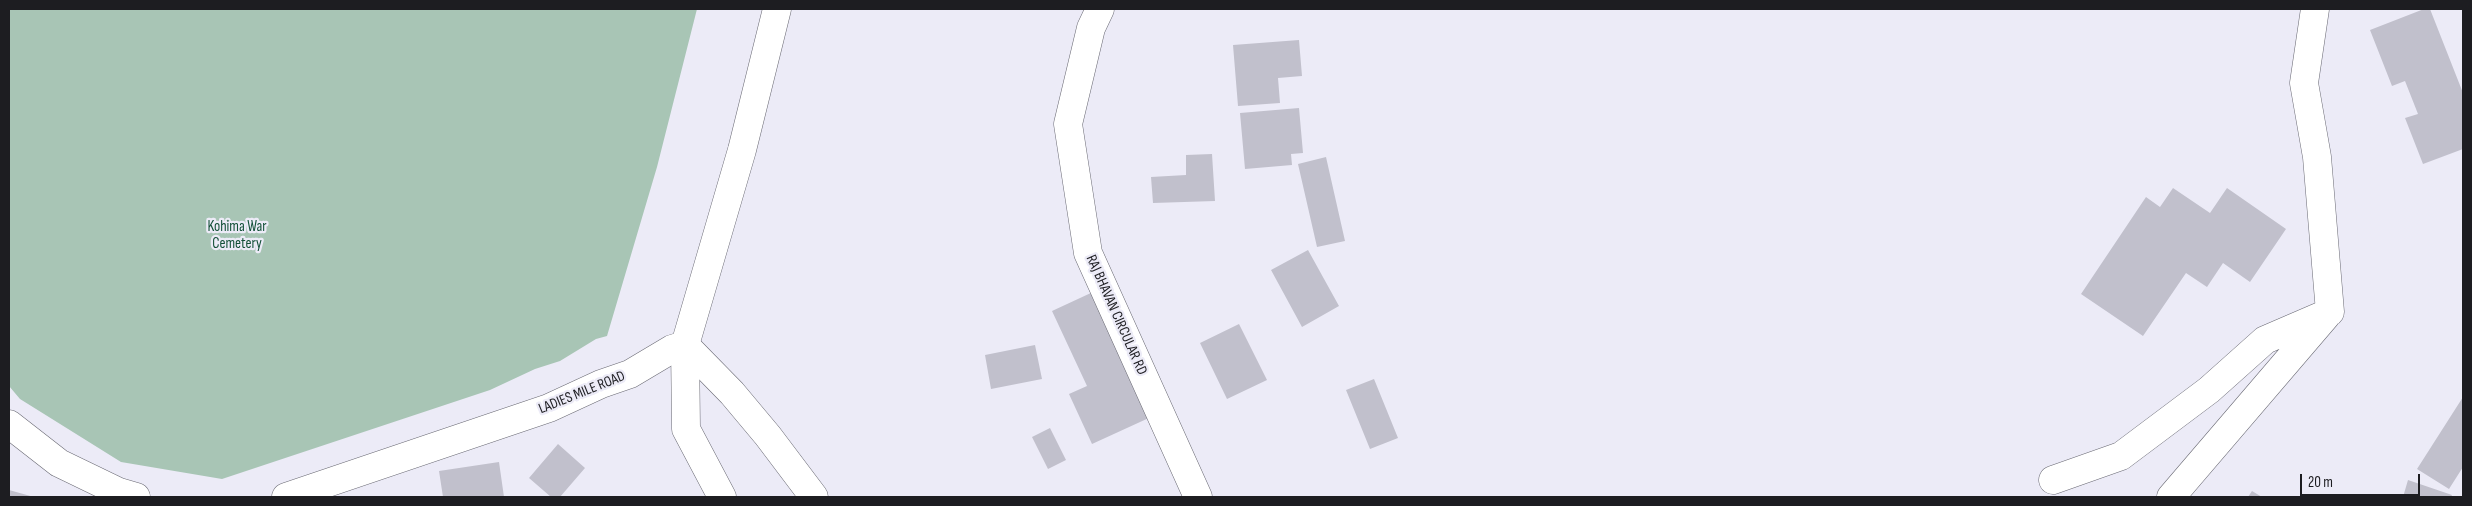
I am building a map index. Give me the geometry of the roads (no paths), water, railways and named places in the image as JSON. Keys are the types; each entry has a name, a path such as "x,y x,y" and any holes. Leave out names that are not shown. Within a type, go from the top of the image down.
{"street":[{"path":"722,497 686,429 684,345 742,150 777,9"},
{"name":"RAJ BHAVAN CIRCULAR RD","path":"1100,9 1091,28 1068,124 1088,253 1198,497"},
{"path":"2170,497 2330,312 2317,157 2304,83 2315,9"},
{"path":"2053,480 2121,456 2209,390 2265,340 2330,312"},
{"path":"684,345 732,393 768,436 814,497"},
{"name":"LADIES MILE ROAD","path":"286,497 549,408 601,384 630,374 672,349 684,345"},
{"path":"9,424 59,463 119,492 136,497"}],"park label":[{"name":"Kohima War Cemetery","path":"237,236"}]}
